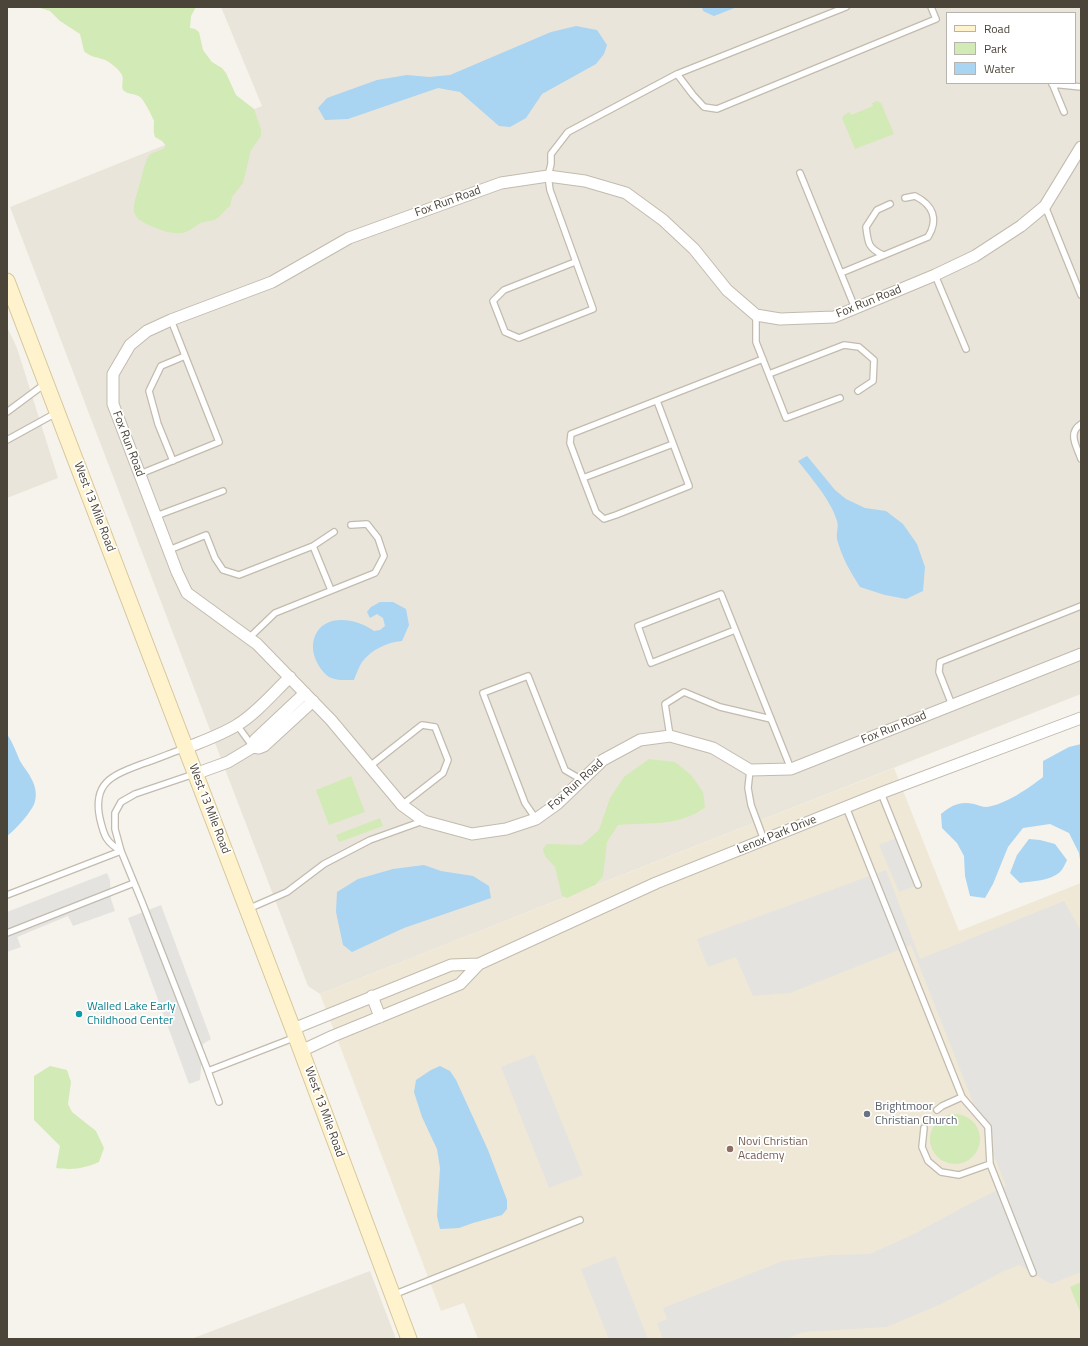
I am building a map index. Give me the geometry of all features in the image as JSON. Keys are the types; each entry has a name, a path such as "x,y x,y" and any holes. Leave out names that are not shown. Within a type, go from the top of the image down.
{"street":[{"name":"Fox Run Road","path":"1081,148 1045,206 1020,226 974,256 935,275 834,317 780,319 756,315 727,290 694,249 663,220 626,193 585,181 548,176 501,183 349,238 272,282 147,330 130,345 113,374 113,404 187,593 257,644 331,720 402,805 424,821 472,834 506,829 536,819 557,804 603,760 640,740 670,736 713,748 750,770 791,769 1081,654"},
{"name":"West 13 Mile Road","path":"7,281 297,1039 409,1339"},
{"path":"186,748 237,725 257,709 290,677"},
{"path":"253,747 255,740 305,693"},
{"path":"195,774 228,762 253,747 259,748 264,746 313,701"},
{"name":"Lenox Park Drive","path":"297,1039 380,1017 460,984 479,964 656,883 846,807 1081,718"},
{"name":"Lenox Park Drive","path":"297,1039 372,996 451,965 479,964"},
{"path":"372,996 380,1017"}],"lane":[{"path":"575,262 504,290 493,300 505,332 519,338 593,309 550,190 548,176 551,164 551,154 568,132 677,74 846,7"},
{"path":"677,74 704,107 717,109 936,19 931,7"},
{"path":"1052,84 1064,112"},
{"path":"1059,84 1081,87"},
{"path":"800,173 855,308"},
{"path":"841,273 928,237 934,228 930,208 923,200 915,196 905,198"},
{"path":"883,256 874,251 868,242 866,227 876,210 890,204"},
{"path":"1045,206 1081,295"},
{"path":"935,275 966,349"},
{"path":"756,315 756,342 786,418 840,398"},
{"path":"140,474 219,442 171,320"},
{"path":"769,374 844,345 859,347 874,360 874,381 858,391"},
{"path":"173,461 158,424 149,391 161,366 185,356"},
{"path":"657,401 689,486 604,519 596,512 570,443 571,434 763,359"},
{"path":"7,412 46,383"},
{"path":"7,440 58,413"},
{"path":"1081,424 1074,430 1073,437 1081,459"},
{"path":"583,478 673,444"},
{"path":"156,516 223,491"},
{"path":"249,638 275,613 375,573 384,556 378,538 367,524 351,525"},
{"path":"169,550 206,535 214,558 223,570 239,575 313,546 334,532"},
{"path":"313,546 331,590"},
{"path":"735,630 651,663 638,626 721,594 791,769"},
{"path":"952,705 939,672 940,662 1081,606"},
{"path":"536,819 525,803 483,693 528,676 565,770 582,780"},
{"path":"670,736 665,704 684,692 720,707 771,719"},
{"path":"237,725 253,747"},
{"path":"370,766 422,725 435,727 448,760 443,773 402,805"},
{"path":"121,851 110,844 102,830 98,811 98,801 102,788 115,775 186,748"},
{"path":"750,770 748,788 751,805 764,840"},
{"path":"195,774 135,794 121,802 115,813 115,829 121,851 219,1102"},
{"path":"881,794 918,884"},
{"path":"846,807 962,1097 988,1127 990,1164 1033,1274"},
{"path":"247,909 287,892 324,864 370,840 424,821"},
{"path":"7,896 121,851"},
{"path":"7,933 134,883"},
{"path":"208,1071 297,1039"},
{"path":"937,1110 942,1106 962,1097"},
{"path":"924,1128 922,1147 928,1161 941,1172 959,1175 990,1164"},
{"path":"392,1296 580,1220"}],"shaded area":[{"path":"221,7 1081,7 1081,694 320,994 308,986 10,207 262,106"},
{"path":"7,327 17,348 58,478 7,498"},
{"name":"Novi Christian Academy","path":"894,768 959,931 1081,883 1081,1339 478,1339 464,1303 441,1311 320,994"},
{"path":"899,837 918,885 899,892 879,845"},
{"path":"886,870 920,959 1064,901 1081,931 1081,1272 1051,1284 1019,1265 1004,1271 941,1304 887,1327 804,1332 786,1339 663,1339 657,1323 667,1319 663,1308 783,1261 830,1255 870,1254 912,1235 1006,1186 911,945 790,993 753,996 736,957 708,967 697,939"},
{"path":"107,873 110,880 111,899 115,911 73,926 68,916 17,937 21,947 7,952 7,912"},
{"path":"161,905 211,1039 203,1044 200,1080 189,1084 128,918"},
{"path":"534,1054 583,1175 549,1188 501,1067"},
{"path":"615,1256 648,1339 609,1339 581,1269"},
{"path":"370,1271 396,1339 191,1339"}],"green space":[{"path":"37,7 196,7 191,16 190,28 199,32 203,50 212,62 222,68 226,73 236,95 254,109 261,129 261,136 251,150 243,183 232,197 230,206 218,218 201,223 186,232 171,233 146,224 136,216 134,211 135,199 148,157 152,153 166,146 162,141 155,137 154,121 148,108 141,98 123,90 123,77 113,65 84,51 80,34 60,21 50,11"},
{"path":"877,101 881,103 894,134 855,149 842,118 849,112 851,115 873,106 872,103"},
{"path":"649,759 675,762 691,775 703,792 705,807 696,813 675,821 618,825 607,842 603,876 595,885 567,898 562,896 555,867 545,856 543,849 547,844 582,845 599,830 610,798 624,777"},
{"path":"351,776 365,812 329,825 316,790"},
{"path":"380,818 383,826 339,842 336,835"},
{"path":"50,1066 67,1070 71,1082 68,1104 72,1112 96,1131 104,1148 99,1162 78,1168 56,1168 60,1146 34,1120 34,1076"},
{"path":"960,1114 965,1115 973,1121 979,1129 979,1149 973,1157 965,1163 950,1164 945,1163 937,1157 931,1149 930,1134 931,1129 937,1121 945,1115"},
{"path":"1081,1282 1081,1314 1070,1287"}],"water":[{"path":"702,7 737,7 714,16 703,11"},
{"path":"576,26 597,30 607,45 604,54 596,64 542,94 526,118 510,127 499,126 460,92 438,88 348,119 325,120 318,108 327,98 377,80 407,75 429,77 450,75 551,32"},
{"path":"807,456 835,490 846,499 865,508 886,511 903,524 917,544 925,567 923,591 906,599 885,595 860,587 841,552 837,539 838,523 834,513 820,490 798,461"},
{"path":"380,602 393,602 406,609 409,625 402,641 385,645 370,654 362,662 354,680 338,680 329,677 321,669 314,653 313,641 320,628 326,623 342,620 359,623 374,631 380,630 385,626 383,618 377,614 370,618 367,612 371,607"},
{"path":"7,734 20,761 33,782 36,795 34,805 27,815 7,836"},
{"path":"1081,744 1081,866 1079,853 1069,833 1050,824 1023,828 1008,847 993,884 985,898 970,896 965,876 964,856 957,843 942,828 941,814 960,803 969,803 986,807 1009,800 1043,777 1043,761 1069,747"},
{"path":"1029,839 1055,844 1067,860 1060,872 1046,879 1020,883 1010,873 1017,855"},
{"path":"424,865 441,871 473,876 489,886 491,898 404,928 352,952 343,945 336,912 337,892 358,879 393,869"},
{"path":"440,1066 450,1071 456,1080 488,1150 507,1200 507,1209 502,1215 459,1228 440,1229 437,1216 440,1168 437,1149 422,1117 414,1092 416,1080"}],"place":[{"name":"Walled Lake Early Childhood Center","path":"79,1014"},
{"name":"Brightmoor Christian Church","path":"867,1114"},
{"name":"Novi Christian Academy","path":"730,1149"}]}
